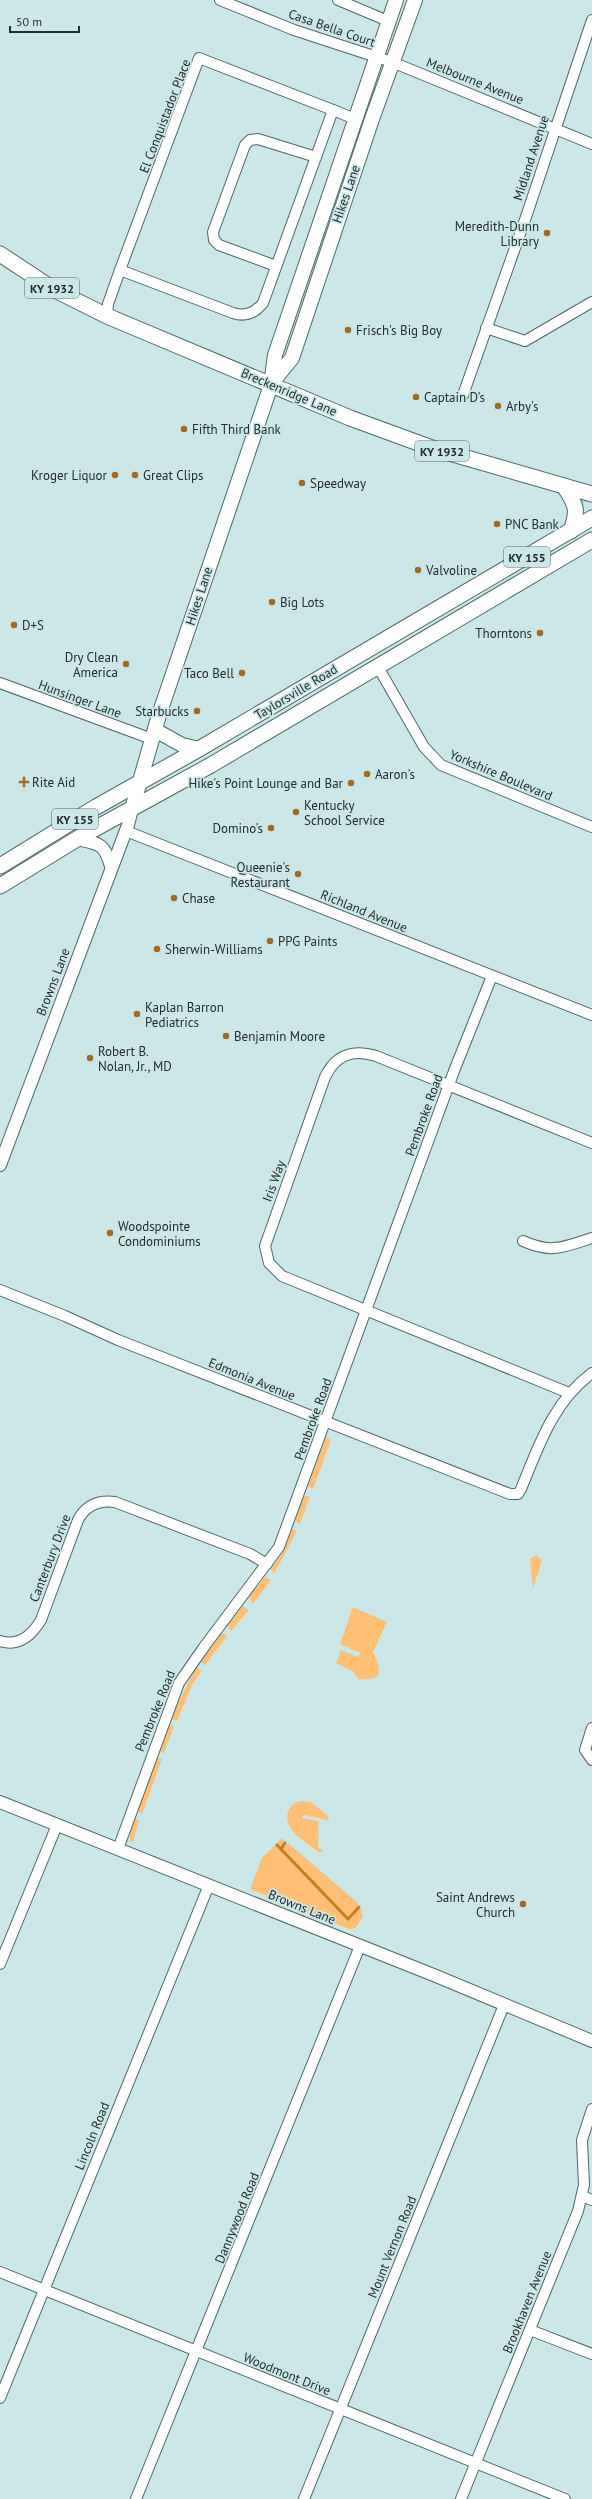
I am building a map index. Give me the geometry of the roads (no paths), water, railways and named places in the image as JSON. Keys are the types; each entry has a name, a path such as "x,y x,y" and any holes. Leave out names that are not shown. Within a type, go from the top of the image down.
{"main road":[{"name":"Hikes Lane","path":"132,809 153,734 271,385 275,355 396,0"},
{"name":"Hikes Lane","path":"271,385 292,358 392,62 415,0"},
{"name":"Breckenridge Lane","path":"0,254 53,289 108,316 271,385 417,443 592,494"},
{"path":"564,486 575,503 577,514 571,531"},
{"name":"Taylorsville Road","path":"0,866 67,824 200,749 592,518"},
{"name":"Taylorsville Road","path":"0,886 77,839 132,809 378,667 592,540"},
{"path":"153,734 182,745 200,749"}],"street":[{"name":"Casa Bella Court","path":"220,0 294,30 392,62"},
{"path":"338,0 388,21"},
{"name":"Midland Avenue","path":"463,395 527,214 592,20"},
{"name":"El Conquistador Place","path":"108,316 108,304 199,58 355,119"},
{"name":"Melbourne Avenue","path":"392,62 592,144"},
{"path":"120,270 232,313 246,315 253,313 263,303 333,110"},
{"path":"276,266 218,245 214,240 213,232 245,145 250,140 258,139 316,157"},
{"path":"486,328 525,341 592,302"},
{"name":"Yorkshire Boulevard","path":"378,667 424,746 438,762 451,770 592,827"},
{"name":"Hunsinger Lane","path":"0,683 153,734"},
{"name":"Browns Lane","path":"0,1165 111,866 126,831 132,809"},
{"name":"Richland Avenue","path":"126,831 592,1015"},
{"path":"77,839 102,846 106,850 111,866"},
{"name":"Pembroke Road","path":"118,1849 179,1683 199,1653 279,1547 449,1085 492,976"},
{"name":"Iris Way","path":"569,1393 282,1276 272,1266 266,1252 267,1236 323,1084 334,1062 345,1055 358,1052 376,1056 592,1143"},
{"path":"523,1241 546,1249 558,1248 592,1238"},
{"name":"Edmonia Avenue","path":"0,1290 65,1316 118,1340 510,1494 518,1494 549,1422 569,1393"},
{"path":"569,1393 592,1373"},
{"name":"Canterbury Drive","path":"0,1641 16,1642 27,1637 35,1630 41,1620 78,1520 85,1510 96,1503 115,1502 250,1554 267,1564"},
{"path":"590,1758 585,1750 592,1728"},
{"name":"Browns Lane","path":"0,1802 209,1885 592,2041"},
{"path":"0,1964 57,1824"},
{"name":"Lincoln Road","path":"0,2398 209,1885"},
{"name":"Dannywood Road","path":"136,2499 360,1946"},
{"name":"Mount Vernon Road","path":"304,2499 504,2005"},
{"name":"Brookhaven Avenue","path":"461,2499 578,2211 584,2179 582,2140 592,2109"},
{"path":"582,2196 592,2200"},
{"name":"Woodmont Drive","path":"0,2272 565,2499"},
{"path":"530,2330 592,2354"}],"waterway":[{"path":"281,1849 285,1843"},
{"path":"277,1845 348,1919"},
{"path":"348,1919 359,1907"}],"place":[{"name":"Meredith-Dunn Library","path":"547,233"},
{"name":"Frisch's Big Boy","path":"348,330"},
{"name":"Captain D's","path":"416,397"},
{"name":"Arby's","path":"498,406"},
{"name":"Fifth Third Bank","path":"184,429"},
{"name":"Kroger Liquor","path":"115,475"},
{"name":"Great Clips","path":"135,475"},
{"name":"Speedway","path":"302,483"},
{"name":"PNC Bank","path":"497,524"},
{"name":"Valvoline","path":"418,570"},
{"name":"Big Lots","path":"272,602"},
{"name":"D+S","path":"14,625"},
{"name":"Thorntons","path":"540,633"},
{"name":"Dry Clean America","path":"126,664"},
{"name":"Taco Bell","path":"242,673"},
{"name":"Starbucks","path":"197,711"},
{"name":"Aaron's","path":"367,774"},
{"name":"Rite Aid","path":"24,782"},
{"name":"Hike's Point Lounge and Bar","path":"351,783"},
{"name":"Kentucky School Service","path":"296,812"},
{"name":"Domino's","path":"271,828"},
{"name":"Queenie's Restaurant","path":"298,874"},
{"name":"Chase","path":"174,898"},
{"name":"PPG Paints","path":"270,941"},
{"name":"Sherwin-Williams","path":"157,949"},
{"name":"Kaplan Barron Pediatrics","path":"137,1014"},
{"name":"Benjamin Moore","path":"226,1036"},
{"name":"Robert B. Nolan, Jr., MD","path":"90,1058"},
{"name":"Woodspointe Condominiums","path":"110,1233"},
{"name":"Saint Andrews Church","path":"523,1904"}]}
